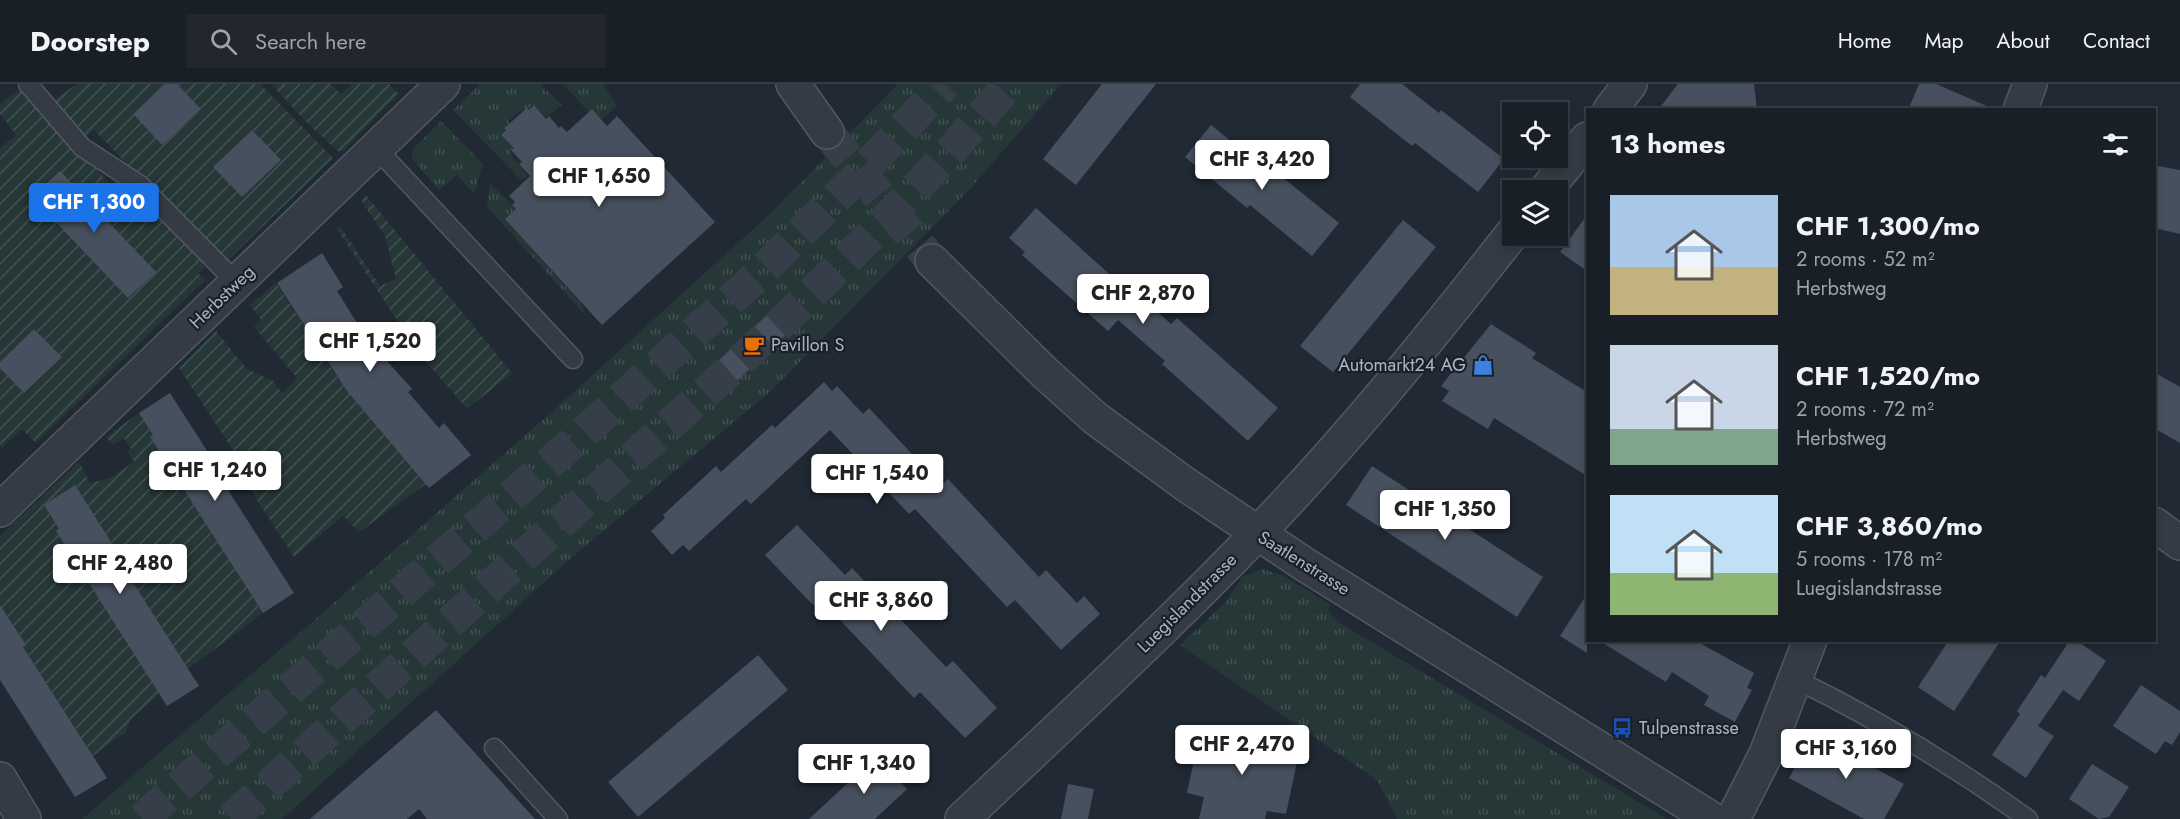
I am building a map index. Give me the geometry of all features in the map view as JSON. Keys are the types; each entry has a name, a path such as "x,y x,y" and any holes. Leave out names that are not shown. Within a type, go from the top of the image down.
{"street":[{"name":"Herbstweg","path":"0,510 443,84"},
{"path":"794,84 827,132"},
{"path":"1612,108 1630,84"},
{"path":"2021,108 2030,84"},
{"path":"1554,180 1586,140"},
{"name":"Luegislandstrasse","path":"962,819 1073,715 1257,534 1405,368 1502,246"},
{"name":"Saatlenstrasse","path":"932,261 1044,372 1095,418 1185,484 1257,534 1712,819"},
{"path":"2156,525 2180,543"},
{"path":"1733,819 1766,754 1809,642"},
{"path":"0,779 24,819"}],"lane":[{"path":"28,84 82,147 140,186 237,283"},
{"path":"376,148 573,359"},
{"path":"1795,679 1884,726 1969,777 2028,819"},
{"path":"494,748 558,819"}],"green space":[{"path":"77,84 165,84 133,114 162,145 201,109 177,84 260,84 333,158 227,261 220,261 94,130 82,140 50,103","holes":["252,130 280,160 242,197 213,167"]},
{"path":"271,84 331,84 341,94 352,84 389,84 399,94 343,151 339,152 308,124"},
{"path":"480,84 540,84 562,105 546,117 534,105 522,112 520,110 508,121 509,124 501,135 514,148 511,150 511,155 528,176 521,180 453,110"},
{"path":"563,84 603,84 617,106 598,122"},
{"path":"898,84 1061,84 971,188 772,390 570,559 282,819 82,819 310,624 554,410 772,212"},
{"path":"22,87 118,193 134,188 210,262 198,274 206,279 36,443 22,429 2,448 0,446 0,368 25,393 62,357 34,329 0,362 0,148 16,135 0,114 0,104"},
{"path":"441,121 483,164 474,194 457,175 439,190 412,159 412,150"},
{"path":"490,183 516,209 505,219 579,301 586,316 487,207"},
{"path":"365,194 512,373 467,409 419,354 337,229 340,226 380,286 396,279 385,236 362,202"},
{"path":"276,283 336,375 426,484 359,532 343,516 294,557 256,499 242,464 179,368 216,331 246,368 273,381 282,393 297,378 254,327 261,320 250,305"},
{"path":"139,413 182,480 179,482 263,613 188,669 115,554 117,553 44,505 160,694 131,719 126,732 93,756 23,647 26,645 0,605 0,536 79,462 90,483 110,478 134,462 128,452 131,449 124,438 112,445 106,437"},
{"path":"1262,569 1282,575 1330,604 1328,611 1340,623 1667,819 1397,819 1377,780 1180,645 1225,603 1243,576"}],"building":[{"path":"165,84 177,84 201,109 162,145 133,114"},
{"path":"1102,84 1156,84 1076,185 1043,159"},
{"path":"1360,84 1402,84 1439,113 1441,110 1502,157 1502,162 1478,192 1415,143 1412,146 1350,97"},
{"path":"1678,84 1754,84 1757,108 1660,108"},
{"path":"1919,84 1936,84 1991,108 1909,108"},
{"path":"534,105 546,119 549,116 559,128 561,126 567,132 592,109 607,126 617,116 715,222 602,325 505,219 516,209 512,205 515,202 509,196 530,176 519,164 522,162 511,150 514,148 501,135 506,130 504,128 527,108 529,110"},
{"path":"1211,125 1274,176 1276,172 1339,223 1312,256 1250,205 1247,208 1185,157"},
{"path":"252,130 281,160 242,197 213,167"},
{"path":"2158,166 2180,170 2180,234 2156,228"},
{"path":"60,171 156,272 128,298 32,197"},
{"path":"1036,208 1127,290 1130,287 1171,324 1177,318 1278,408 1248,441 1162,364 1165,361 1118,320 1108,331 1022,255 1025,252 1009,238"},
{"path":"1586,216 1586,270 1560,252 1564,246 1568,246 1568,241"},
{"path":"1403,220 1436,247 1333,372 1300,346"},
{"path":"322,253 343,287 337,291 362,331 366,329 387,361 412,389 408,392 439,428 444,423 471,455 429,488 347,391 277,283"},
{"name":"Pavillon S","path":"787,296 806,316 737,381 719,360"},
{"path":"1491,324 1536,353 1532,358 1586,391 1586,475 1494,418 1488,429 1442,401 1449,391 1441,386"},
{"path":"34,329 62,357 24,393 0,368 0,362"},
{"path":"2156,373 2180,387 2180,443 2156,429"},
{"path":"824,382 832,391 837,386 863,414 869,408 941,485 948,479 1039,577 1046,570 1077,603 1084,596 1100,614 1061,650 1015,600 1007,607 915,509 909,514 830,430 751,504 746,499 689,551 683,545 672,555 651,531 665,518 663,515 716,466 721,472 772,425 775,428"},
{"path":"170,393 213,460 210,462 294,593 263,613 150,437 153,435 139,413"},
{"path":"1372,466 1543,577 1517,617 1346,505"},
{"path":"75,485 118,553 115,554 199,686 167,706 56,531 59,529 44,505"},
{"path":"797,525 845,575 852,568 946,667 953,661 997,708 965,738 920,692 914,698 820,599 813,605 765,555"},
{"path":"1586,596 1587,653 1560,636"},
{"path":"0,605 26,645 23,647 107,778 75,797 0,680"},
{"path":"1601,642 1698,642 1754,673 1747,688 1752,690 1735,722 1704,705 1709,696 1672,672 1666,682"},
{"path":"1948,642 2000,642 1954,711 1918,687"},
{"path":"2069,642 2079,642 2106,661 2079,701 2063,690 2038,726 2054,736 2026,778 1992,755 2020,714 2017,711 2041,675 2045,678"},
{"path":"758,655 788,690 638,817 608,782"},
{"path":"2141,685 2180,711 2180,732 2172,745 2165,741 2156,754 2113,726"},
{"path":"436,710 535,819 427,819 419,809 407,819 310,819"},
{"path":"1201,727 1300,748 1286,814 1267,811 1265,819 1199,819 1204,797 1187,793"},
{"path":"1813,734 1904,784 1884,819 1864,819 1789,778"},
{"path":"877,756 907,789 875,819 809,819"},
{"path":"2092,764 2129,787 2109,817 2099,819 2069,799"},
{"path":"1068,784 1094,789 1088,819 1061,819"}],"tunnel":[{"path":"142,819 571,444 757,276 851,183 945,84"},
{"path":"231,819 774,330 912,193 1009,84"},
{"path":"827,132 932,261"}],"place":[{"name":"Pavillon S","path":"754,345"},
{"name":"Automarkt24 AG","path":"1483,365"},
{"name":"Tulpenstrasse","path":"1622,728"}]}
